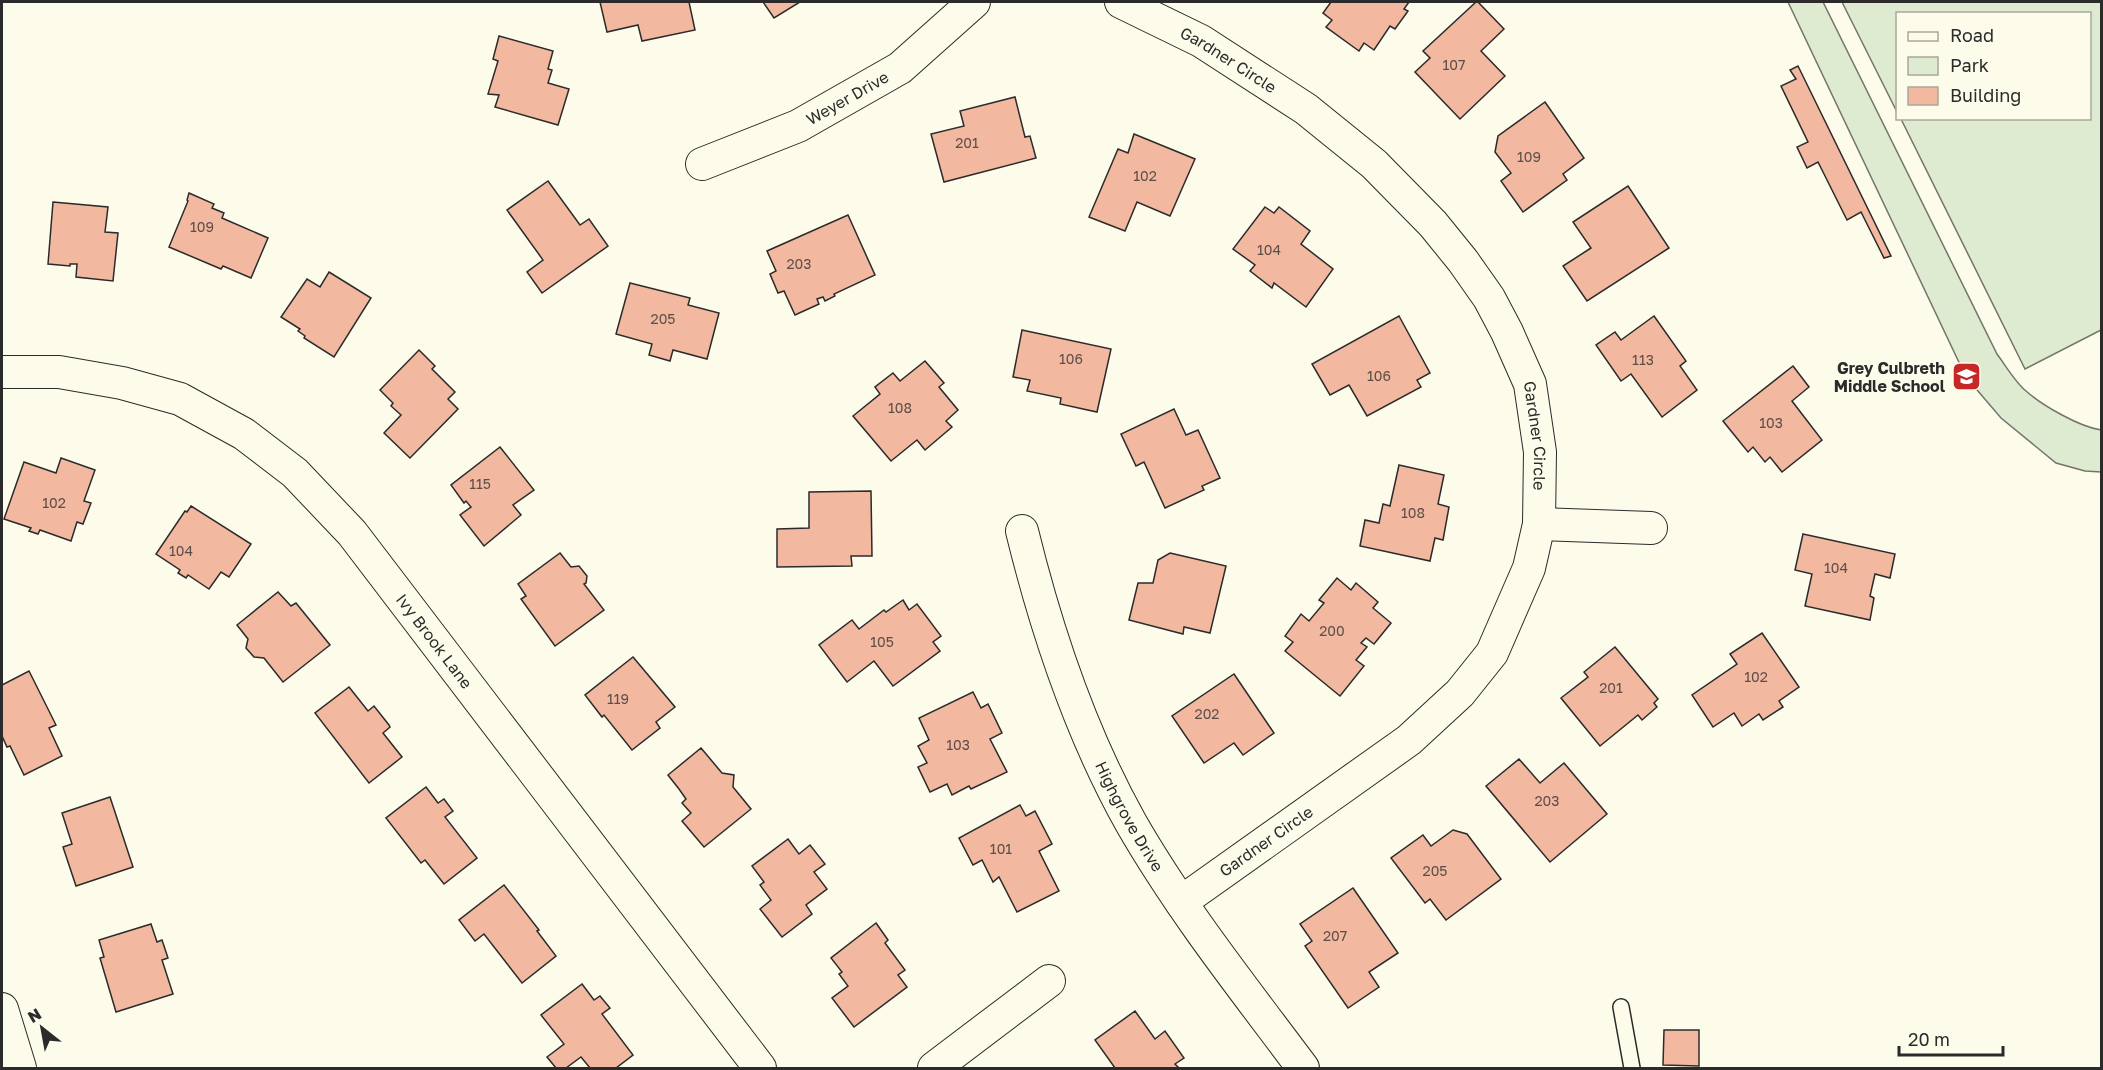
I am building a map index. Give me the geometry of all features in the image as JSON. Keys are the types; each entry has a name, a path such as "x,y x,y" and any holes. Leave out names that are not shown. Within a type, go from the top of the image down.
{"street":[{"name":"Weyer Drive","path":"702,164 798,126 900,68 974,2"},
{"name":"Gardner Circle","path":"1121,2 1201,41 1306,109 1374,164 1433,224 1490,298 1507,332 1530,384 1540,452 1539,524 1529,567 1511,614 1492,653 1460,693 1408,740 1181,902"},
{"name":"Ivy Brook Lane","path":"2,372 59,372 122,383 180,399 244,434 295,473 352,533 760,1068"},
{"path":"1539,524 1651,528"},
{"name":"Highgrove Drive","path":"1022,531 1040,603 1061,669 1089,738 1131,823 1181,902 1304,1068"},
{"path":"934,1068 1049,981"},
{"path":"2,1009 20,1068"}],"lane":[{"path":"1621,1007 1632,1068"}],"green space":[{"path":"1788,2 1823,2 1997,354 2018,383 2033,397 2073,420 2101,430 2101,472 2085,471 2056,463 2001,418 1966,377"},
{"path":"1842,2 2101,2 2101,330 2025,369 1901,120 2091,120 2091,12 1896,12 1896,110"}],"building":[{"path":"600,2 689,2 695,30 642,41 638,25 607,32"},
{"path":"763,2 800,2 774,18"},
{"path":"1331,2 1409,2 1404,9 1408,11 1395,29 1390,26 1374,50 1364,43 1359,51 1326,27 1332,20 1323,13"},
{"path":"1476,2 1504,29 1481,51 1505,76 1460,119 1415,72 1430,58 1423,51"},
{"path":"499,36 553,51 548,69 552,70 548,83 569,89 558,125 495,107 499,95 488,94 498,61 493,59"},
{"path":"1798,66 1891,256 1884,258 1861,212 1847,220 1818,162 1807,168 1797,147 1808,142 1781,86 1796,79 1790,70"},
{"path":"1015,97 1025,137 1030,136 1036,158 944,182 931,134 964,126 960,111"},
{"path":"1545,102 1584,158 1563,174 1567,180 1523,212 1501,181 1511,173 1495,152 1498,136"},
{"path":"1134,134 1195,159 1170,216 1137,202 1125,231 1089,217 1118,149 1128,153"},
{"path":"548,181 580,225 589,219 608,246 542,293 527,272 543,260 507,210"},
{"path":"1628,186 1669,248 1587,301 1563,266 1591,248 1573,222"},
{"path":"189,193 214,204 212,208 224,213 222,218 268,238 251,278 223,266 221,269 169,247 188,201"},
{"path":"53,202 108,207 105,232 118,233 113,281 76,277 77,264 70,264 70,266 48,264"},
{"path":"1265,207 1274,213 1279,207 1310,231 1301,244 1333,269 1306,307 1274,283 1272,288 1250,271 1255,265 1233,249"},
{"path":"848,215 875,275 834,294 835,296 825,301 823,297 817,299 819,304 795,315 784,291 778,293 770,274 776,271 767,251"},
{"path":"329,272 371,298 334,357 304,338 305,336 298,331 300,329 281,317 307,279 320,287"},
{"path":"630,283 690,298 688,305 719,313 707,359 673,350 670,361 649,355 652,344 616,334"},
{"path":"1399,316 1430,373 1417,380 1421,387 1367,416 1349,385 1330,395 1312,364"},
{"path":"1654,316 1686,361 1680,366 1697,390 1662,417 1631,374 1621,381 1596,345 1615,332 1621,340"},
{"path":"1022,330 1111,349 1097,412 1060,404 1061,398 1027,391 1030,380 1013,377"},
{"path":"419,350 435,366 432,369 455,392 448,399 458,409 410,458 384,433 401,415 391,406 393,403 380,390"},
{"path":"925,361 944,383 939,387 958,410 946,421 952,427 925,450 917,440 891,461 853,416 880,394 875,387 893,373 900,381"},
{"path":"1793,366 1809,387 1792,401 1822,440 1782,472 1770,457 1765,462 1753,447 1748,452 1723,421"},
{"path":"1174,409 1186,435 1198,430 1220,478 1202,486 1204,490 1165,508 1144,462 1136,466 1121,434"},
{"path":"500,447 534,490 513,505 521,515 484,546 460,515 471,507 466,501 464,503 451,485"},
{"path":"61,458 95,470 84,501 91,503 83,524 77,522 71,541 40,530 38,534 29,531 31,528 4,519 24,462 56,473"},
{"path":"1399,465 1444,475 1438,504 1449,507 1443,540 1435,538 1430,561 1360,546 1365,520 1379,523 1383,504 1390,506"},
{"path":"871,491 872,556 851,556 852,566 777,567 777,529 809,528 809,492"},
{"path":"191,506 251,544 229,577 221,572 209,589 188,575 186,578 178,573 180,570 156,554 185,511 187,512"},
{"path":"1803,534 1895,554 1890,578 1875,574 1870,596 1874,598 1870,620 1805,606 1812,574 1795,570"},
{"path":"560,553 571,567 579,566 587,576 584,584 604,610 555,646 521,599 526,596 518,584"},
{"path":"1170,553 1226,566 1210,633 1184,627 1183,634 1129,620 1138,583 1153,583 1158,560"},
{"path":"1337,578 1351,590 1356,583 1378,602 1373,608 1391,623 1374,644 1366,638 1361,643 1367,647 1356,660 1364,666 1340,696 1285,651 1293,642 1285,636 1301,614 1309,621 1324,603 1319,600"},
{"path":"278,592 291,606 296,603 330,645 283,682 264,658 254,657 246,648 248,639 237,625"},
{"path":"903,600 909,610 917,604 941,636 933,642 940,651 893,686 874,661 847,682 819,645 852,620 859,629 884,610 886,612"},
{"path":"1762,633 1799,687 1779,701 1783,707 1763,720 1759,714 1742,726 1734,713 1713,727 1692,695 1737,664 1730,654"},
{"path":"1615,647 1658,699 1654,703 1657,707 1642,720 1638,715 1600,746 1561,698 1588,677 1584,672"},
{"path":"633,657 675,707 656,722 660,728 632,750 585,695"},
{"path":"29,671 56,725 49,728 62,756 24,775 10,746 7,747 2,736 2,685"},
{"path":"1234,674 1274,733 1243,755 1234,743 1204,763 1172,716"},
{"path":"349,687 368,711 374,706 389,725 390,727 383,733 402,757 369,783 315,713"},
{"path":"973,692 981,708 988,704 1002,733 990,739 1007,772 952,795 947,784 930,792 918,767 927,763 918,746 929,740 919,718"},
{"path":"701,748 722,773 734,775 733,787 751,809 704,847 682,821 691,813 682,803 686,799 668,775"},
{"path":"1519,759 1540,783 1564,763 1607,814 1550,862 1486,786"},
{"path":"426,787 438,803 444,799 453,811 445,817 477,858 444,884 425,860 421,863 386,818"},
{"path":"110,797 133,867 76,886 63,847 72,844 62,813"},
{"path":"1020,805 1026,816 1035,811 1052,844 1039,851 1059,891 1017,912 999,877 993,882 982,860 973,865 959,838"},
{"path":"1453,830 1467,834 1501,879 1446,920 1430,899 1425,903 1391,858 1423,835 1431,846"},
{"path":"788,839 799,854 810,845 825,864 814,872 827,889 806,905 812,914 782,937 760,909 771,900 760,885 764,882 752,866"},
{"path":"504,885 556,956 522,983 484,934 475,941 459,920"},
{"path":"1353,888 1398,953 1369,972 1379,987 1348,1008 1305,946 1312,941 1300,924"},
{"path":"876,923 888,940 885,943 905,970 898,975 907,987 854,1027 832,998 848,986 839,974 842,972 831,958"},
{"path":"151,924 157,942 162,940 168,958 162,960 173,994 116,1012 100,958 104,957 99,940"},
{"path":"582,984 594,1000 600,996 610,1008 602,1014 633,1055 616,1068 590,1068 581,1057 566,1068 556,1068 547,1057 564,1044 541,1015"},
{"path":"1135,1011 1155,1039 1165,1031 1184,1058 1175,1064 1179,1068 1115,1068 1095,1040"},
{"path":"1664,1030 1699,1030 1699,1066 1663,1065"}],"place":[{"name":"Grey Culbreth Middle School","path":"1966,377"}]}
